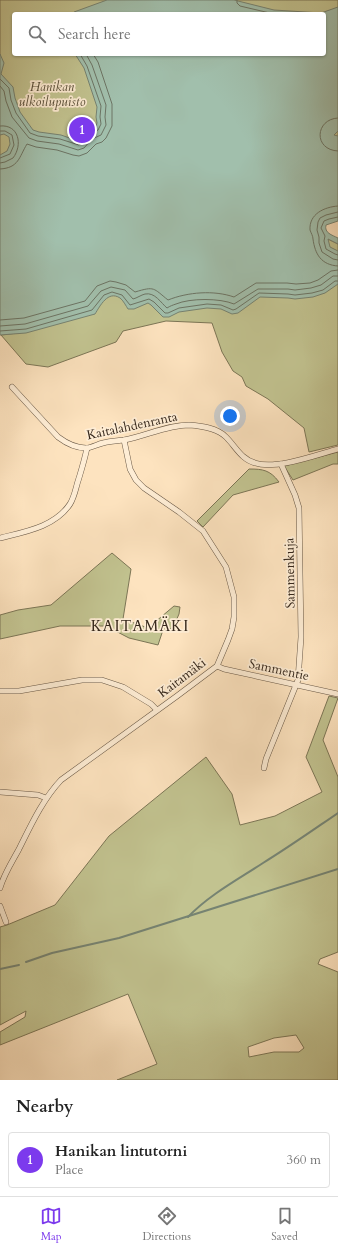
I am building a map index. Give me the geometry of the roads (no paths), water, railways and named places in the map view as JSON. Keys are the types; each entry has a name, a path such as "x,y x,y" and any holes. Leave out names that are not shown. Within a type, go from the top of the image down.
{"street":[{"name":"Kaitalahdenranta","path":"12,387 58,437 67,444 87,448 102,443 124,440 179,426 204,427 222,433 242,456 262,465 281,464 338,449"},
{"name":"Kaitamäki","path":"0,888 2,876 46,798 61,780 217,666 228,640 234,617 233,589 226,567 203,531 179,512 144,488 136,480 130,468 124,440"},
{"path":"0,538 40,527 50,522 70,504 74,495 87,448"},
{"name":"Sammenkuja","path":"264,768 266,759 297,685 301,637 299,508 295,494 281,464"},
{"name":"Sammentie","path":"217,666 224,669 338,694"},
{"path":"0,691 19,691 82,680 102,680 115,684 136,695 151,704 157,710"},
{"path":"0,792 46,798"},
{"path":"0,906 6,922"}],"water":[{"path":"107,0 234,0 274,10 305,12 74,12"},
{"path":"338,7 338,131 334,135 338,136 338,221 326,225 326,230 338,238 338,244 328,239 330,247 338,251 338,284 325,293 313,297 295,299 260,297 238,313 232,314 221,309 207,308 179,312 169,317 163,317 148,303 134,309 128,309 120,298 112,296 105,300 95,314 26,333 0,335 0,155 7,151 10,144 9,137 4,134 0,135 0,54 4,63 1,74 13,87 20,112 33,130 61,135 78,141 87,131 95,128 97,123 97,107 84,68 76,56 326,56 326,12 324,12"}],"waterway":[{"path":"188,917 196,909 224,888 338,813"},
{"path":"26,962 52,953 119,938 338,869"},
{"path":"0,969 19,965"}],"place":[{"name":"Hanikan lintutorni","path":"82,130"}],"district":[{"name":"KAITAMÄKI","path":"140,626"}],"park label":[{"name":"Hanikan ulkoilupuisto","path":"52,94"}]}
